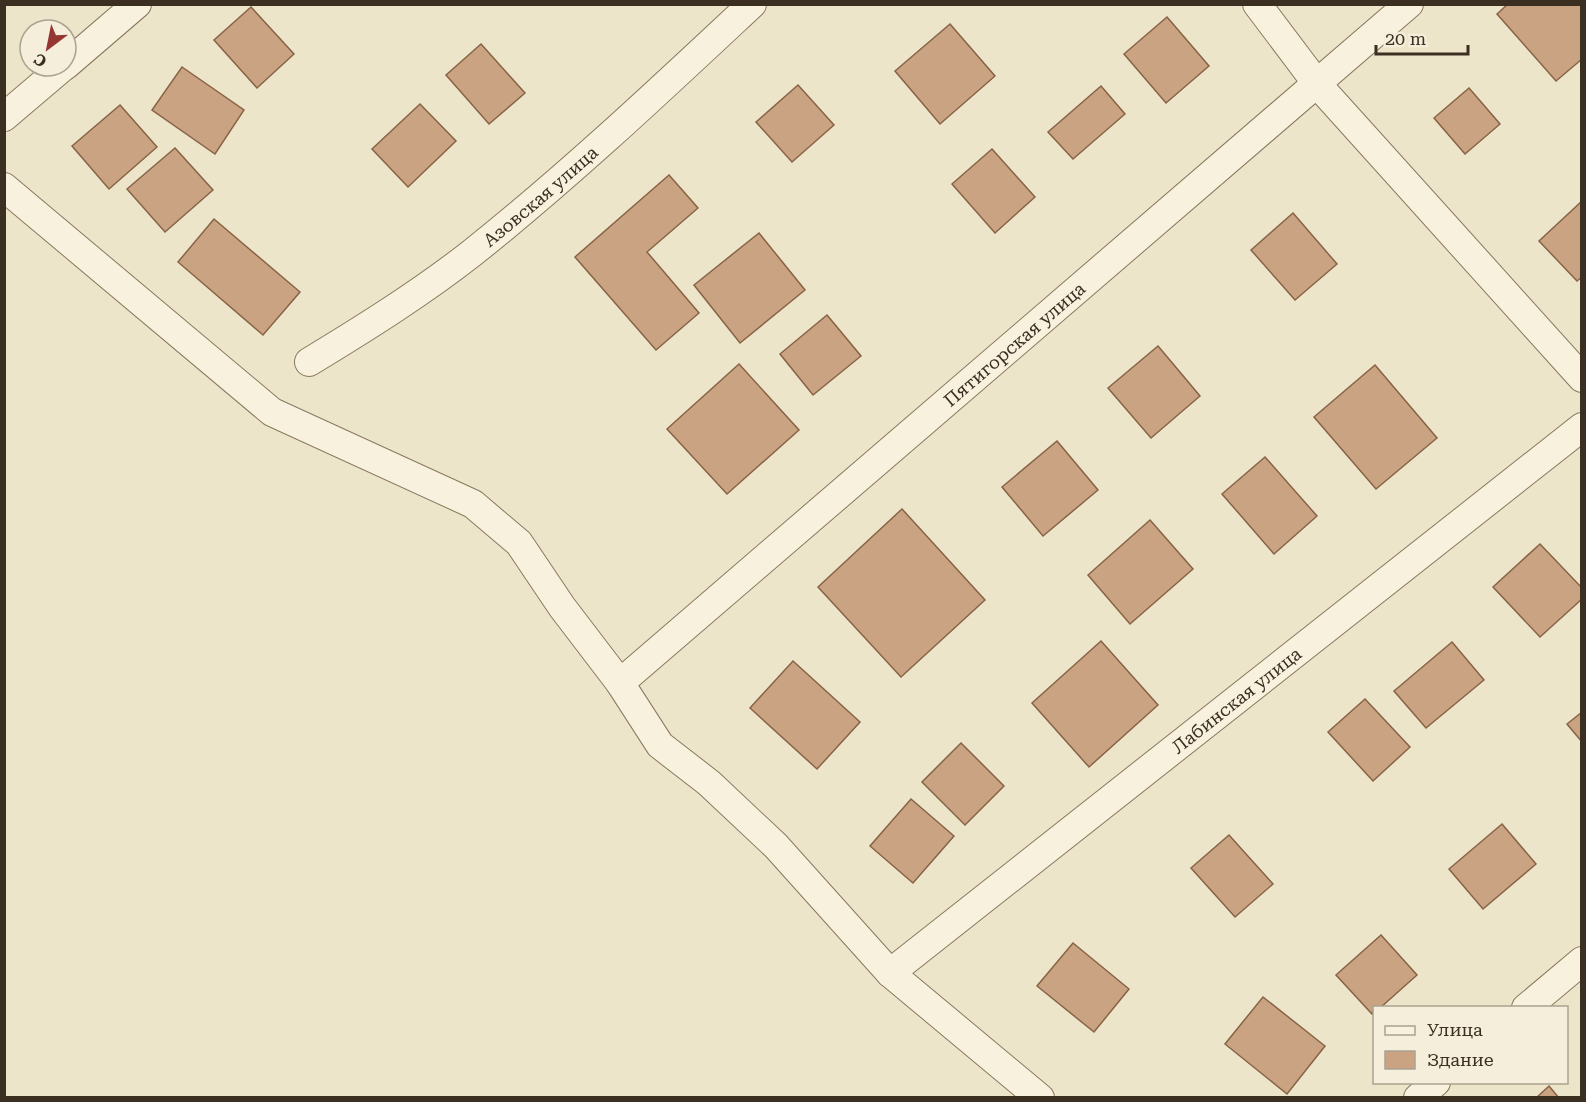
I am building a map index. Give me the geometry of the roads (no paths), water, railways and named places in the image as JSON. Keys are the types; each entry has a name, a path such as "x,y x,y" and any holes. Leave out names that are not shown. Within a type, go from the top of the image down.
{"street":[{"path":"78,54 137,4"},
{"name":"Азовская улица","path":"309,362 374,322 471,253 590,154 752,4"},
{"path":"1257,4 1318,85 1581,378"},
{"name":"Пятигорская улица","path":"620,683 1318,85 1409,4"},
{"path":"4,117 50,78"},
{"path":"4,187 272,412 473,504 519,543 562,607 620,683 660,745 709,783 776,846 890,973 1040,1098"},
{"name":"Лабинская улица","path":"890,973 1581,427"},
{"path":"1528,1006 1581,961"},
{"path":"1418,1098 1435,1084"}]}
